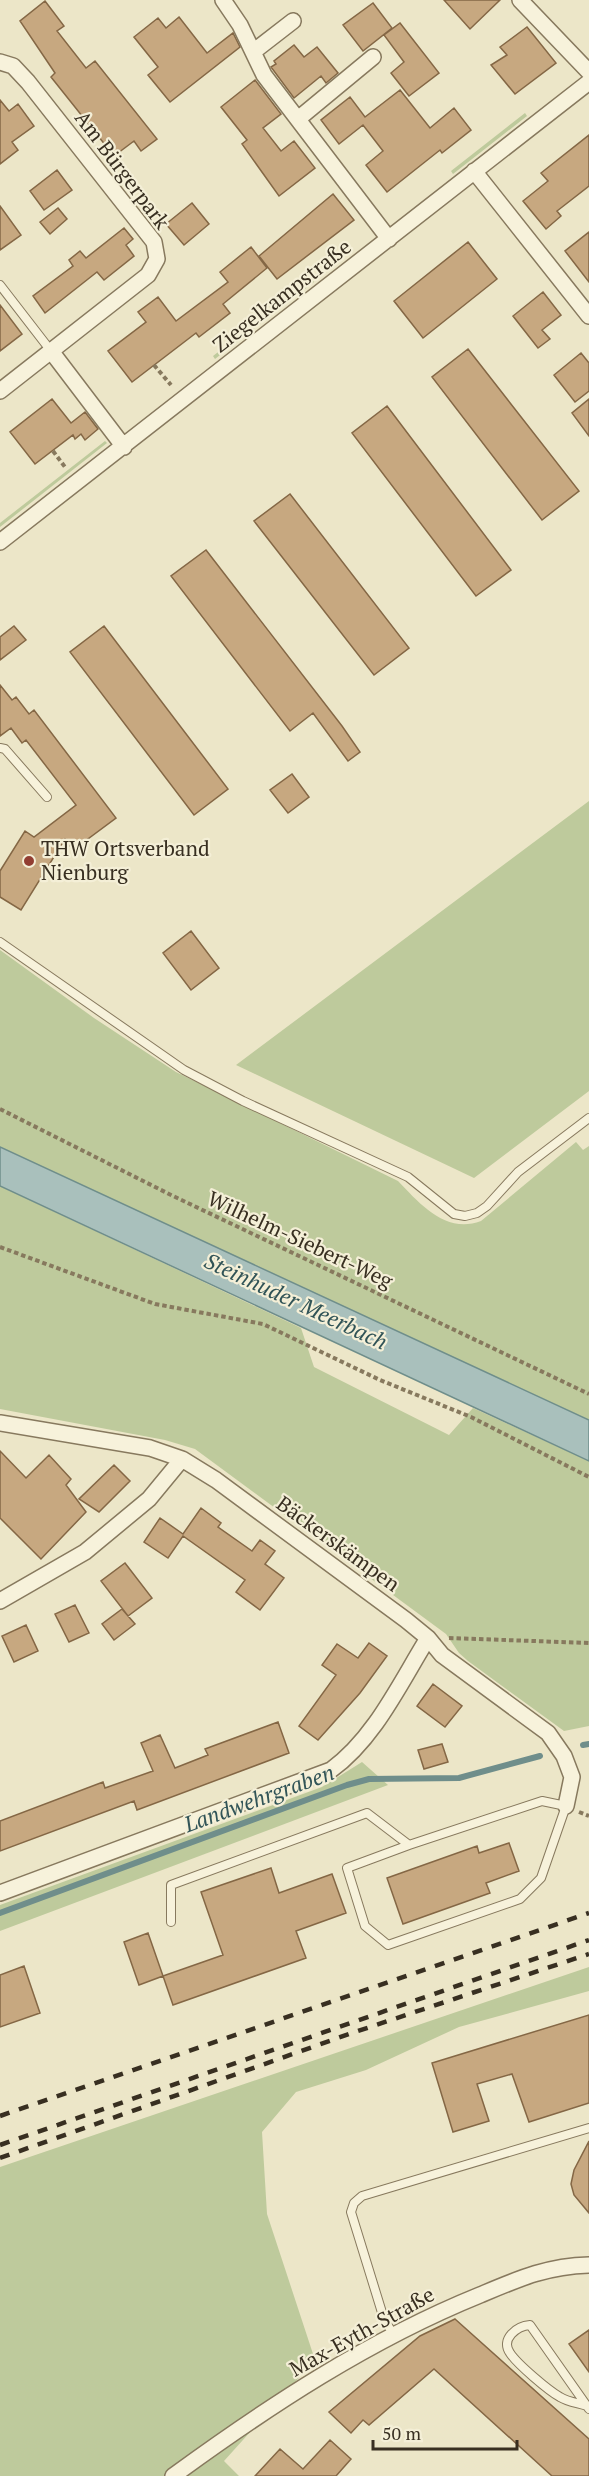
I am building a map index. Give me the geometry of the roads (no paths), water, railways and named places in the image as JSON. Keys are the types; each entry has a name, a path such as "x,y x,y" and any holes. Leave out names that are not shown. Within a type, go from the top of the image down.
{"street":[{"path":"223,0 240,25 264,75 389,239"},
{"path":"520,0 589,72"},
{"path":"253,52 293,21"},
{"path":"298,119 373,57"},
{"name":"Am Bürgerpark","path":"0,62 13,66 28,82 154,242 157,259 148,275 0,391"},
{"name":"Ziegelkampstraße","path":"0,542 589,82"},
{"path":"474,171 589,316"},
{"path":"51,351 124,447"},
{"name":"Bäckerskämpen","path":"0,1423 150,1448 182,1459 216,1480 428,1638 442,1655 548,1733 564,1756 572,1777 566,1806"},
{"path":"0,1601 85,1552 149,1499 182,1459"},
{"path":"0,1893 331,1770 348,1757 363,1740 428,1638"},
{"name":"Max-Eyth-Straße","path":"173,2476 231,2433 393,2334 443,2310 540,2270 589,2265"}],"lane":[{"path":"0,285 51,351"},
{"path":"0,748 5,750 46,797"},
{"path":"0,942 184,1070 243,1101 408,1177 454,1214 465,1216 477,1213 487,1206 518,1172 589,1118"},
{"path":"542,1801 566,1806 540,1878 520,1899 388,1945 364,1926 347,1868 542,1801"},
{"path":"171,1922 171,1885 367,1813 409,1845"},
{"path":"393,2334 384,2319 351,2211 354,2203 362,2196 589,2128"},
{"path":"530,2325 588,2408 559,2397 510,2354 508,2340 512,2332 520,2326 530,2325"}],"water":[{"name":"Steinhuder Meerbach","path":"0,1147 589,1420 589,1461 0,1186"}],"waterway":[{"name":"Landwehrgraben","path":"583,1745 589,1744"},
{"name":"Landwehrgraben","path":"0,1913 347,1785 369,1779 459,1778 540,1756"}],"railway":[{"path":"0,2116 589,1913"},
{"path":"0,2145 589,1940"},
{"path":"0,2158 349,2034 589,1954"}],"place":[{"name":"THW Ortsverband Nienburg","path":"29,861"}]}
